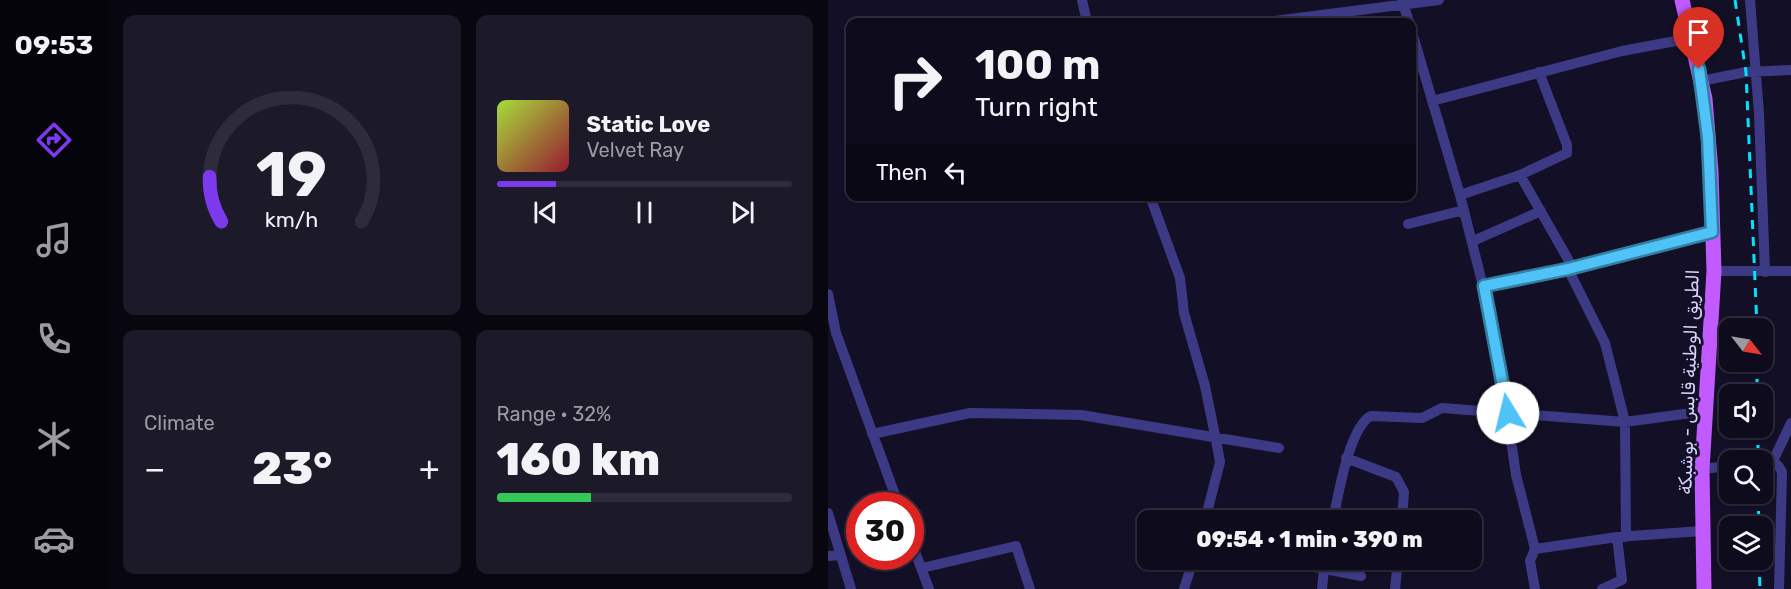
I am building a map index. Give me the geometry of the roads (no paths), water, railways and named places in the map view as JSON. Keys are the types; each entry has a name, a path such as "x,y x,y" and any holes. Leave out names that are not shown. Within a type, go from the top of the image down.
{"main road":[{"name":"الطريق الوطنية قابس - بوشبكة","path":"1682,0 1701,81 1711,171 1714,271 1702,469 1704,589"}],"street":[{"path":"1082,0 1086,18"},
{"path":"1293,18 1403,2 1439,0"},
{"path":"1750,0 1756,72 1764,272"},
{"path":"1403,2 1407,18"},
{"path":"1432,101 1622,51 1692,38"},
{"path":"1416,46 1484,286 1508,413 1516,475 1535,549 1530,561 1535,589"},
{"path":"1701,81 1756,72 1791,70"},
{"path":"1460,195 1520,175 1564,155 1568,149 1539,72"},
{"path":"1520,175 1570,268 1605,344 1625,422 1622,580 1602,589"},
{"path":"1152,201 1180,278 1184,313 1205,386 1220,462 1208,510"},
{"path":"1408,224 1464,210"},
{"path":"1473,241 1541,211"},
{"path":"1484,286 1570,268 1712,232"},
{"path":"1714,271 1791,271"},
{"path":"828,294 836,333 893,492"},
{"path":"1335,510 1346,458 1363,423 1371,416 1422,418 1442,408 1625,422 1706,411"},
{"path":"872,434 983,412 1081,415 1216,440 1279,448"},
{"path":"1773,454 1791,423"},
{"path":"1346,458 1396,477 1404,492 1403,510"},
{"path":"1773,463 1778,464 1782,472 1785,525 1779,589"},
{"path":"1702,469 1719,467"},
{"path":"828,513 851,589"},
{"path":"1535,549 1622,537 1702,531"},
{"path":"924,568 1016,546 1020,551 1030,589"},
{"path":"828,556 840,555"},
{"path":"923,570 929,589"},
{"path":"1184,589 1190,570"},
{"path":"1322,589 1324,570"},
{"path":"1342,570 1361,576"},
{"path":"1395,589 1397,570"}],"railway":[{"path":"1735,0 1746,72 1757,318"},
{"path":"1757,372 1757,384"},
{"path":"1758,438 1758,450"},
{"path":"1758,504 1759,516"},
{"path":"1759,570 1760,589"}]}
